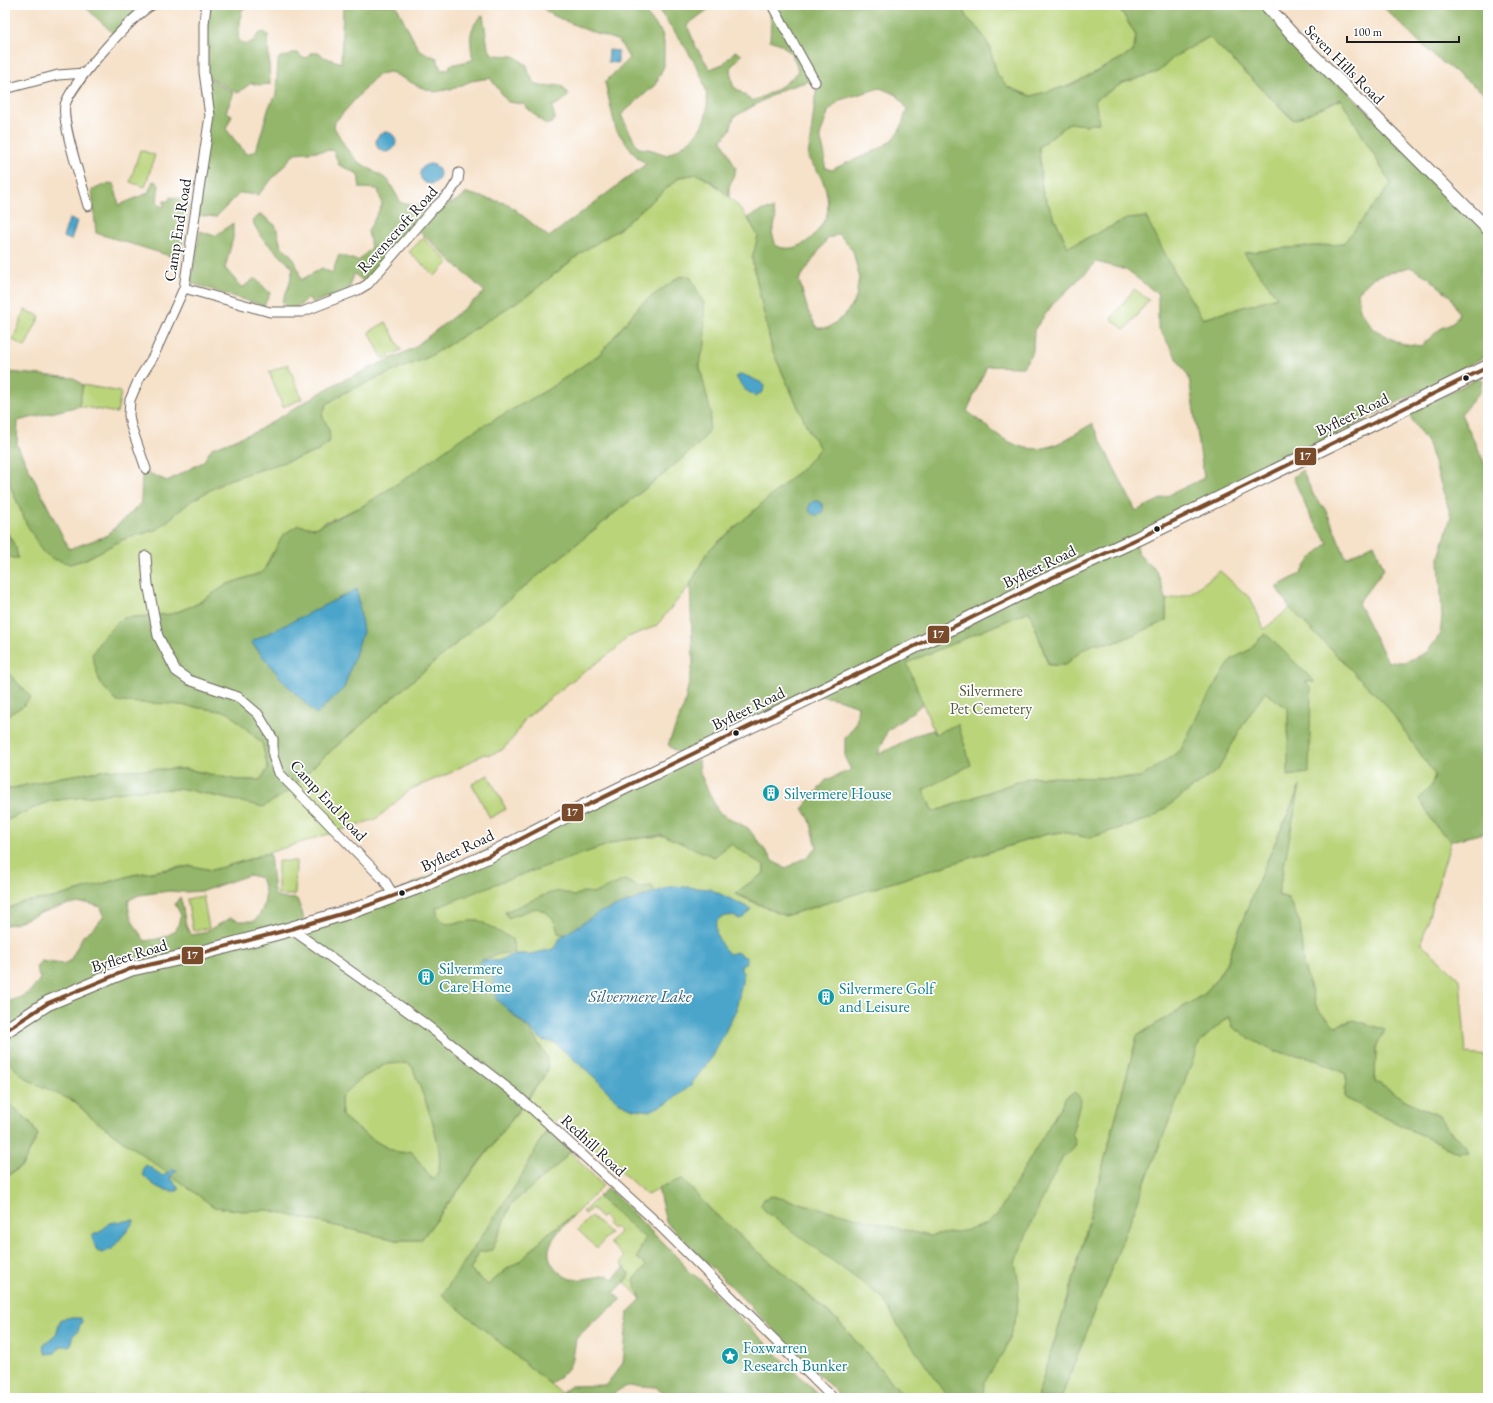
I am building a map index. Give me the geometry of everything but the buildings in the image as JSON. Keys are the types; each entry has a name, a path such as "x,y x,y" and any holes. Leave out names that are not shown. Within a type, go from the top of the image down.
{"main road":[{"name":"Seven Hills Road","path":"1266,5 1488,229"},
{"name":"Byfleet Road","path":"5,1031 48,1003 130,969 193,955 291,929 361,908 394,896 490,855 570,813 915,646 1047,580 1139,538 1488,367"}],"street":[{"path":"88,206 66,127 65,106 85,73 116,36 144,9 152,5"},
{"name":"Camp End Road","path":"146,469 131,426 129,414 130,400 139,378 153,357 184,288 210,116 204,72 204,24 206,5"},
{"path":"772,5 815,82"},
{"path":"5,89 58,75 85,73"},
{"name":"Ravenscroft Road","path":"184,288 270,312 302,312 358,290 368,284 433,209 450,192 458,180 459,173"},
{"name":"Camp End Road","path":"146,556 152,610 158,636 176,670 189,680 238,697 258,714 273,739 273,756 279,773 384,880 394,896"},
{"name":"Redhill Road","path":"291,929 418,1019 518,1096 654,1220 833,1398"}],"green space":[{"path":"83,5 152,5 116,36"},
{"path":"211,5 259,5 242,9 238,38 245,45 255,40 258,34 264,32 268,35 270,84 260,85 251,83 238,93 207,77 208,20"},
{"path":"343,5 396,5 420,51 437,58 441,70 450,69 450,65 473,60 471,47 472,30 474,25 483,15 488,48 493,55 514,56 527,65 528,71 536,84 539,86 561,85 569,95 564,100 552,107 555,118 552,123 546,125 523,104 508,102 490,78 471,81 455,88 435,92 420,87 391,72 377,75 335,122 334,127 346,148 357,161 388,180 401,203 418,205 425,212 365,282 354,274 349,290 312,303 308,297 299,307 287,308 282,301 289,286 293,268 262,238 252,221 261,214 276,226 281,247 289,253 297,265 301,280 322,268 332,273 339,255 358,261 371,248 368,231 382,205 378,189 360,188 358,174 339,165 333,150 295,153 258,195 240,193 216,217 195,215 210,115 205,78 234,93 226,112 232,115 226,129 246,154 256,151 269,107 276,95 278,60 280,57 289,56 292,53 298,53 303,58 309,57 310,53 320,53 324,57 341,63"},
{"path":"540,5 639,5 662,33 664,43 664,66 655,85 621,115 638,148 649,149 667,155 691,139 704,122 707,103 704,83 695,63 655,5 663,5 668,9 679,5 714,5 687,25 696,47 710,69 723,64 735,51 742,55 730,68 733,86 752,101 777,89 798,72 795,60 786,48 770,40 771,18 765,5 964,5 966,17 979,29 989,46 997,74 1008,87 1031,96 1071,85 1133,52 1136,36 1118,5 1261,5 1488,231 1488,355 1137,539 1137,553 1157,571 1166,600 1166,621 1114,643 1095,643 1082,650 1065,665 1049,665 1029,611 907,663 923,704 887,731 878,755 916,735 933,730 935,734 958,724 971,765 923,790 933,812 1031,777 1140,778 1181,750 1201,708 1232,659 1249,650 1266,634 1315,682 1305,681 1311,688 1309,773 1288,776 1288,709 1265,692 1244,723 1218,770 1152,818 1089,838 1063,832 1047,834 785,916 735,893 764,873 764,866 731,844 714,857 662,835 622,840 503,881 436,908 438,917 447,924 478,920 512,939 515,952 499,954 478,962 495,978 483,988 485,989 496,981 515,1017 529,1029 547,1057 547,1072 421,1240 396,1240 268,1210 242,1211 214,1207 92,1118 75,1102 26,1079 5,1059 5,1054 12,1047 5,1040 5,998 9,1001 23,996 33,987 40,979 36,968 41,961 62,964 70,961 83,936 96,926 104,916 101,907 87,903 69,904 37,914 14,924 5,925 5,910 23,902 53,898 133,875 191,866 212,870 264,854 270,854 274,893 279,898 297,899 303,915 303,925 361,908 685,758 668,745 684,706 693,663 690,585 707,552 805,466 820,448 810,433 772,350 752,259 758,236 748,217 763,210 773,209 776,219 772,233 776,246 784,248 800,246 807,242 823,222 828,209 826,190 821,177 808,158 817,85 809,81 783,89 734,117 730,130 722,140 736,169 729,187 729,197 714,183 697,174 680,177 618,230 585,250 528,295 429,357 342,394 327,404 322,415 329,430 330,440 319,451 228,480 191,501 158,529 124,539 86,559 70,564 53,559 42,551 26,523 5,473 5,365 9,372 74,378 83,385 79,406 18,421 17,445 69,549 106,536 141,503 142,470 167,481 203,462 212,448 257,431 335,384 412,349 485,292 419,231 441,208 458,200 467,193 508,204 549,237 646,164 637,157 616,130 605,82 629,58 619,41 584,29 550,14","holes":["1209,37 1294,120 1341,99 1391,184 1343,244 1244,253 1277,297 1203,319 1176,275 1146,217 1127,219 1068,247 1042,191 1039,147 1069,123 1087,125 1099,123 1095,100 1123,83 1158,72 1174,57","880,88 897,95 907,109 900,129 887,143 869,154 832,170 825,168 825,156 820,136 828,112 840,100","839,234 853,251 859,276 856,298 845,315 828,328 817,328 808,311 799,280 827,239","1097,262 1126,270 1158,294 1158,327 1189,378 1204,478 1136,511 1092,424 1064,440 1048,447 1036,449 1025,448 1004,439 967,411 987,366 1023,367 1033,351 1034,330 1053,304","1410,267 1428,277 1451,297 1459,314 1453,323 1440,329 1421,346 1399,343 1374,329 1360,310 1358,292 1374,277","815,695 838,699 858,706 856,724 845,738 845,758 851,770 826,780 803,808 810,820 817,847 809,856 786,868 774,862 748,828 718,812 700,773 699,759 689,764 686,758","249,875 261,878 265,890 265,900 262,910 255,921 240,921 231,918 203,933 191,935 185,922 180,897 175,904 181,915 176,931 162,938 145,941 136,927 129,911 129,900 139,895 169,891 203,891","406,1063 412,1066 428,1107 438,1142 440,1158 438,1171 433,1180 411,1151 400,1152 384,1146 342,1116 341,1098 360,1079 386,1064"]},
{"path":"964,5 1118,5 1136,36 1133,52 1071,85 1031,96 1008,87 997,74 989,46 979,29 966,17"},
{"path":"1381,5 1488,5 1488,96 1435,57"},
{"path":"1209,37 1293,120 1341,99 1391,184 1344,244 1286,248 1245,253 1278,297 1202,319 1176,275 1127,219 1068,247 1042,191 1039,147 1069,123 1087,125 1095,100 1123,83 1158,72 1174,57"},
{"path":"140,150 155,155 145,187 130,182"},
{"path":"697,174 716,186 740,208 758,236 752,259 772,350 810,433 820,448 805,466 707,552 690,585 656,626 628,637 616,649 570,682 525,719 514,737 502,750 490,755 484,754 450,773 411,789 376,819 212,870 191,866 133,875 53,898 23,902 5,910 5,821 50,801 141,790 184,789 227,799 288,792 319,761 480,623 664,474 701,442 704,386 699,363 705,344 641,304 600,354 547,390 361,507 325,522 272,553 263,572 228,584 197,604 172,614 122,618 102,638 92,655 173,704 228,712 262,743 268,769 260,780 237,780 186,769 107,770 61,777 5,790 5,717 26,691 5,670 5,553 12,558 16,548 5,529 5,473 26,523 70,564 86,559 124,539 158,529 191,501 228,480 319,451 329,430 322,415 327,404 342,394 429,357 528,295 585,250 618,230 680,177"},
{"path":"153,181 159,185 157,201 160,206 164,207 164,201 169,201 170,197 189,200 180,259 96,233 92,190 109,183 114,184 119,205 148,193"},
{"path":"233,223 233,238 225,268 242,288 255,278 270,293 264,306 191,283 200,231 215,236"},
{"path":"423,238 449,262 435,276 409,252"},
{"path":"690,276 704,304 705,344 699,364 711,413 709,429 701,442 664,474 480,623 319,761 288,792 263,807 184,789 141,790 50,801 5,821 5,790 61,777 107,770 186,769 237,780 260,780 268,769 262,743 228,712 173,704 117,702 100,683 92,655 102,638 122,618 172,614 197,604 228,584 263,572 283,535 298,525 315,528 361,507 406,478 463,437 547,390 600,354 641,304 679,277"},
{"path":"1134,289 1149,300 1125,330 1111,319"},
{"path":"25,310 40,316 25,347 13,340"},
{"path":"386,322 401,350 383,359 369,332"},
{"path":"288,364 302,399 283,407 269,372"},
{"path":"1478,378 1482,380 1480,392 1461,414 1488,470 1488,832 1451,841 1437,828 1419,799 1431,786 1435,775 1387,706 1290,608 1276,587 1300,574 1312,557 1328,543 1309,514 1293,477 1302,470 1314,496 1326,510 1346,558 1374,544 1384,569 1358,603 1388,662 1405,662 1427,652 1440,635 1442,617 1439,558 1451,516 1428,444 1408,414"},
{"path":"83,385 121,392 117,413 79,406"},
{"path":"5,529 16,548 18,558 12,558 5,553"},
{"name":"Silvermere Pet Cemetery","path":"1220,571 1251,599 1264,629 1290,608 1387,706 1435,775 1431,786 1420,800 1437,828 1451,841 1421,943 1460,979 1466,1054 1488,1056 1488,1169 1484,1175 1488,1178 1488,1398 1061,1398 1200,1041 1229,1016 1233,1027 1275,1052 1309,1057 1346,1074 1345,1098 1458,1153 1469,1152 1464,1144 1447,1129 1439,1116 1403,1099 1375,1081 1376,1048 1384,1030 1354,1020 1335,1026 1317,1009 1303,964 1300,923 1288,898 1278,895 1299,788 1253,893 1228,960 1216,980 1204,994 1137,1036 1072,1284 1037,1398 906,1398 839,1322 714,1213 682,1179 647,1195 560,1117 546,1131 518,1182 443,1295 567,1398 5,1398 5,1177 22,1166 38,1135 30,1122 5,1099 5,1040 92,1118 170,1175 214,1197 396,1240 421,1240 547,1072 547,1057 529,1029 473,979 452,929 427,907 622,840 705,832 746,843 764,862 764,873 735,894 785,916 1047,834 1063,832 1089,838 1152,818 1217,766 1230,736 1260,680 1294,679 1314,682 1266,634 1258,640 1239,662 1230,677 1213,692 1199,729 1185,752 1140,778 1031,777 933,812 915,773 943,753 906,663 1030,611 1048,665 1065,665 1082,650 1095,643 1114,643 1166,621 1166,600 1189,594"},
{"path":"5,670 31,697 23,706 5,717"},
{"path":"488,775 506,809 490,818 472,784"},
{"path":"1300,786 1278,895 1288,898 1300,923 1303,964 1317,1009 1335,1026 1354,1020 1385,1030 1376,1048 1375,1081 1403,1099 1439,1116 1447,1129 1464,1144 1469,1152 1458,1153 1345,1098 1346,1074 1309,1057 1275,1052 1233,1027 1229,1016 1200,1042 1061,1398 1037,1398 1072,1284 1137,1036 1204,994 1216,980 1228,960 1253,893"},
{"path":"278,861 296,861 295,895 278,895"},
{"path":"625,880 638,887 652,886 658,895 569,936 558,933 555,923 551,917 545,912 536,908 508,918 505,912 547,894 559,891 574,896 583,892 595,893"},
{"path":"203,896 209,928 193,931 187,899"},
{"path":"406,1063 412,1066 428,1107 438,1142 440,1158 438,1171 433,1180 411,1152 398,1152 384,1146 342,1116 341,1098 360,1079 386,1064"},
{"path":"1075,1092 1081,1099 1072,1134 1076,1143 1074,1148 1068,1154 1063,1156 1032,1221 1015,1263 1019,1283 1017,1314 1005,1351 984,1382 983,1398 949,1398 900,1329 883,1298 765,1211 761,1205 764,1199 772,1196 929,1236 969,1230 986,1224 997,1215 1066,1097"},
{"path":"5,1099 30,1122 38,1135 22,1166 5,1177"},
{"path":"548,1128 570,1151 558,1165 511,1204 492,1250 479,1252 470,1270 488,1285 507,1269 523,1259 547,1234 575,1214 557,1233 550,1247 549,1254 556,1269 571,1279 584,1279 608,1275 612,1279 625,1267 629,1274 625,1282 614,1293 621,1300 593,1322 576,1339 573,1358 567,1371 550,1384 442,1295 518,1182"},
{"path":"570,1151 603,1186 575,1214 547,1234 523,1259 507,1269 488,1285 470,1270 479,1252 492,1249 511,1204 558,1165"},
{"path":"682,1179 714,1213 839,1322 906,1398 842,1398 666,1222 658,1188"},
{"path":"608,1188 681,1261 689,1272 700,1279 822,1398 667,1398 656,1387 631,1386 621,1389 610,1398 567,1398 562,1393 571,1386 606,1385 623,1363 628,1312 641,1299 634,1280 646,1266 637,1258 645,1238 598,1197"},
{"path":"598,1197 646,1238 640,1249 646,1266 634,1280 641,1299 625,1282 629,1274 621,1263 624,1257 610,1243 620,1232 615,1227 613,1229 607,1224 609,1222 603,1216 601,1218 592,1208 586,1214 583,1212"},
{"path":"591,1216 610,1233 597,1248 578,1230"}],"water":[{"path":"609,50 618,51 618,63 608,62"},
{"path":"382,132 390,132 396,138 396,146 390,152 382,152 376,146 376,138"},
{"path":"426,164 434,164 440,170 440,178 434,184 426,184 420,178 420,170"},
{"path":"69,219 77,221 71,240 63,237"},
{"path":"742,374 762,383 764,386 763,392 755,396 744,389 736,377"},
{"path":"816,501 821,503 823,508 821,513 816,515 811,513 809,508 811,503"},
{"path":"357,589 363,632 344,688 316,714 283,681 251,642"},
{"name":"Silvermere Lake","path":"672,886 710,889 751,909 744,917 740,919 731,916 721,918 717,921 716,927 716,933 722,945 730,954 736,952 747,958 745,964 741,966 741,971 744,973 736,1010 713,1056 689,1087 669,1102 650,1111 633,1109 618,1102 594,1077 555,1043 542,1040 496,999 493,977 484,971 480,964 482,960 498,961 514,954 530,954 553,949 561,937 598,913"},
{"path":"146,1165 163,1176 174,1169 177,1170 170,1177 179,1188 178,1191 158,1188 150,1182 143,1175 143,1168"},
{"path":"134,1220 134,1222 112,1249 102,1253 97,1251 92,1238 93,1235 100,1232 109,1223"},
{"path":"81,1318 82,1321 78,1331 72,1337 71,1346 61,1346 55,1353 46,1354 43,1345 56,1334 61,1319"}],"transit line":[{"name":"17","path":"5,1031 48,1003 130,969 193,955 291,929 361,908 420,886 490,855 571,813 915,646 1047,580 1139,538 1488,367"}],"place":[{"name":"Silvermere House","path":"771,793"},
{"name":"Silvermere Care Home","path":"426,977"},
{"name":"Silvermere Golf and Leisure","path":"826,997"},
{"name":"Foxwarren Research Bunker","path":"730,1356"}]}
